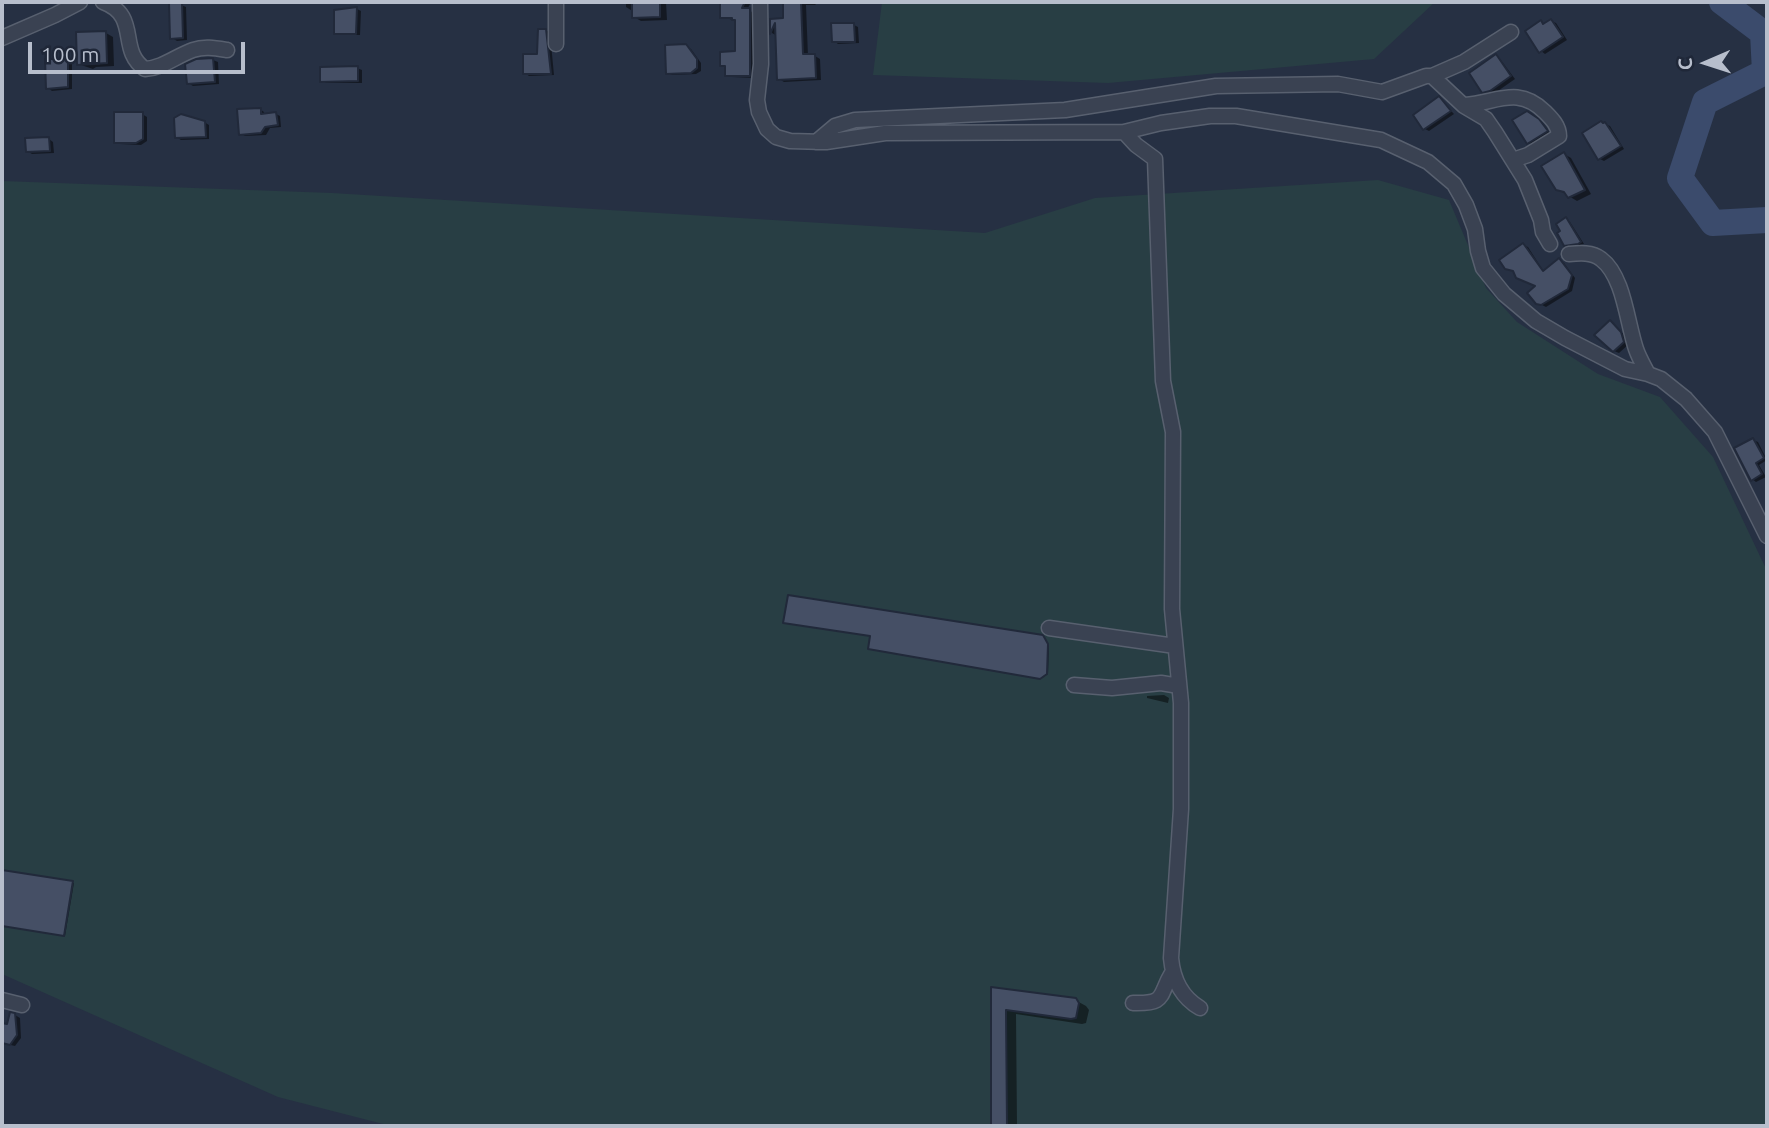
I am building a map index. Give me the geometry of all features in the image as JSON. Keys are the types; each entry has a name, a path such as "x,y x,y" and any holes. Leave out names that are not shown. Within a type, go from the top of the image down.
{"street":[{"path":"2,37 80,2"},
{"path":"103,2 119,10 126,21 132,57 145,69 162,66 193,50 208,47 227,50"},
{"path":"556,2 556,44"},
{"path":"760,2 759,112 767,129 776,137 790,141 816,142 885,133 1124,132 1161,123 1210,116 1236,116 1381,140 1408,151 1444,173 1454,184 1475,229 1483,268 1504,294 1536,321 1565,338 1625,369 1661,379 1686,399 1715,432 1767,536"},
{"path":"816,142 835,127 855,120 1065,110 1216,86 1338,84 1382,92 1432,76 1464,62 1511,32"},
{"path":"1432,76 1464,106 1486,120 1525,180 1543,232 1550,244"},
{"path":"1464,106 1522,97 1552,119 1559,130 1559,136 1528,155 1513,160"},
{"path":"1124,132 1155,159 1163,381 1173,432 1172,578 1179,686 1181,809 1171,938 1172,973 1163,995 1155,1002 1133,1003"},
{"path":"1569,254 1584,253 1599,257 1607,265 1616,282 1629,318 1635,346 1648,374"},
{"path":"1049,628 1175,646"},
{"path":"1074,685 1112,688 1161,683 1179,686"},
{"path":"1172,973 1189,1002 1200,1008"},
{"path":"2,1000 22,1005"}],"green space":[{"path":"882,2 1435,2 1374,59 1108,83 873,75"},
{"path":"1378,180 1449,200 1486,288 1517,322 1598,374 1660,397 1713,457 1767,571 1767,1126 391,1126 278,1097 2,974 2,181 332,193 985,233 1095,198"}],"building":[{"path":"632,2 660,2 660,17 632,18"},
{"path":"720,2 745,2 742,8 750,8 750,76 725,76 725,66 720,66 720,52 735,51 735,20 720,18"},
{"path":"783,2 801,2 803,54 815,54 816,78 777,80 775,23 770,34 770,19 783,18"},
{"path":"169,3 182,3 183,38 170,39"},
{"path":"357,7 356,34 334,34 334,10"},
{"path":"1551,19 1563,37 1539,53 1525,31 1541,20 1543,24"},
{"path":"831,23 854,23 855,42 832,42"},
{"path":"538,29 546,29 551,74 523,74 523,54 537,54"},
{"path":"106,31 107,63 77,65 76,32"},
{"path":"686,44 697,59 697,68 691,73 666,74 665,45"},
{"path":"1496,54 1511,76 1490,91 1482,93 1469,73"},
{"path":"213,58 215,82 187,84 185,64 196,59"},
{"path":"45,59 68,59 68,87 46,89"},
{"path":"358,66 358,81 320,82 320,67"},
{"path":"1439,96 1451,111 1423,130 1413,115"},
{"path":"261,108 261,114 276,112 278,125 265,127 261,133 239,135 237,109"},
{"path":"1527,111 1539,119 1548,131 1527,144 1512,120"},
{"path":"114,112 143,112 143,139 136,143 114,143"},
{"path":"181,114 205,121 206,137 175,138 174,118"},
{"path":"1601,121 1605,122 1621,146 1598,160 1582,133"},
{"path":"49,137 50,151 26,152 25,138"},
{"path":"1564,152 1585,190 1568,198 1564,192 1556,190 1541,166"},
{"path":"1566,217 1581,242 1578,244 1564,246 1557,233 1560,231 1556,224"},
{"path":"1523,243 1543,271 1559,258 1572,275 1568,289 1541,305 1536,304 1527,293 1535,286 1516,278 1513,271 1505,269 1499,260"},
{"path":"1610,320 1621,332 1624,342 1613,352 1594,335"},
{"path":"1753,438 1764,458 1756,463 1762,474 1751,481 1734,448"},
{"path":"788,595 1043,635 1048,644 1047,674 1040,679 868,649 870,636 783,623"},
{"path":"2,870 73,881 64,936 2,926"},
{"path":"991,987 1076,998 1079,1003 1076,1018 1071,1019 1006,1010 1007,1126 991,1126"},
{"path":"10,1012 15,1013 17,1035 10,1045 2,1043 2,1023 7,1024"}],"waterway":[{"path":"1722,2 1763,33 1765,72 1705,102 1680,178 1713,223 1767,220"}]}
